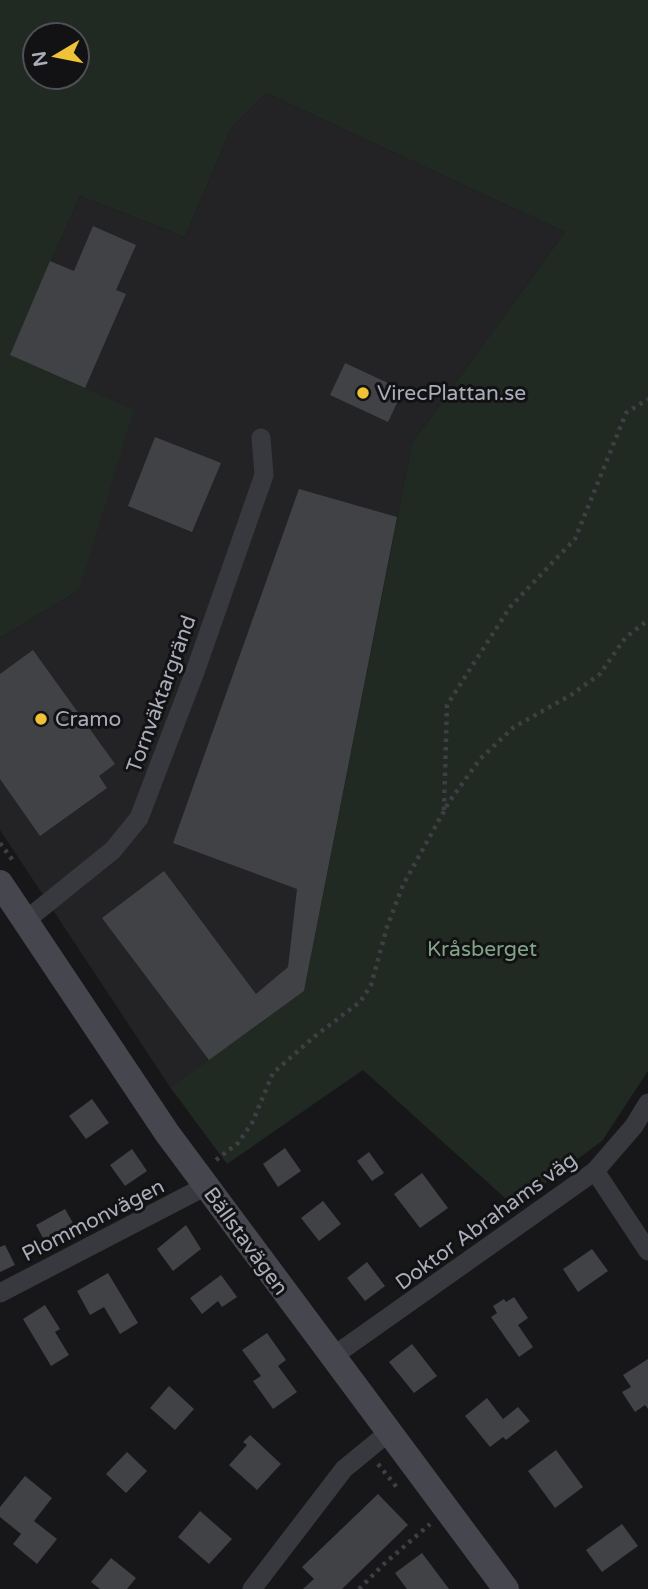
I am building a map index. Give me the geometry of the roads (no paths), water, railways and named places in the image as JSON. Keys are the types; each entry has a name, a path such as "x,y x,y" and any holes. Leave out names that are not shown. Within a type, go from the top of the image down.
{"street":[{"name":"Tornväktargränd","path":"25,921 113,850 139,818 196,669 264,475 261,438"},
{"name":"Bällstavägen","path":"0,883 167,1133 506,1589"},
{"name":"Doktor Abrahams väg","path":"332,1357 595,1171 634,1126 648,1102"},
{"path":"595,1171 648,1251"},
{"name":"Plommonvägen","path":"0,1293 206,1186"},
{"path":"253,1589 344,1469 389,1432"}],"place":[{"name":"VirecPlattan.se","path":"363,393"},
{"name":"Cramo","path":"41,719"}],"park label":[{"name":"Kråsberget","path":"482,949"}]}
